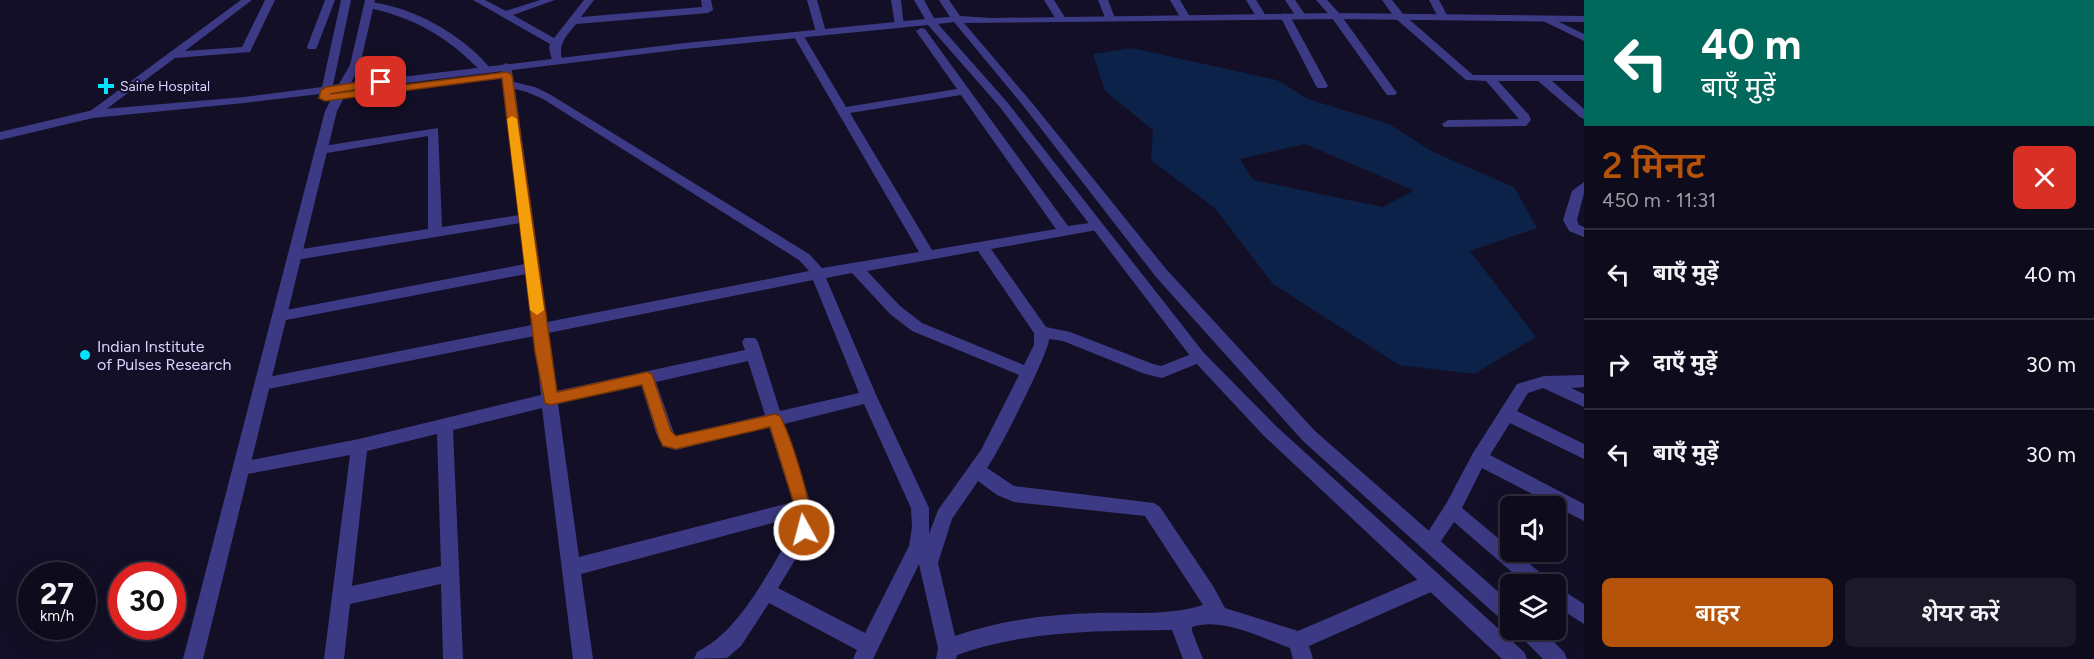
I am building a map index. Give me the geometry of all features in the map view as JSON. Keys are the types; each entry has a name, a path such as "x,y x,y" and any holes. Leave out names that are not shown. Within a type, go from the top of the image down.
{"street":[{"path":"93,114 248,0"},
{"path":"174,55 246,50 270,0"},
{"path":"312,47 330,0"},
{"path":"193,659 321,150 327,100 346,0"},
{"path":"504,15 550,0"},
{"path":"573,21 708,10 706,0"},
{"path":"812,0 821,32"},
{"path":"896,0 900,25"},
{"path":"919,0 929,28 964,91 1065,232"},
{"path":"944,0 960,24 1029,106 1161,273 1232,353 1309,436 1431,541 1500,605"},
{"path":"1049,0 1061,20"},
{"path":"1103,0 1110,18"},
{"path":"1175,0 1185,17"},
{"path":"1251,0 1261,16"},
{"path":"1290,0 1301,16"},
{"path":"1321,0 1336,15 1391,93"},
{"path":"1388,0 1399,16 1464,75 1476,80 1584,78"},
{"path":"1434,0 1443,17"},
{"path":"485,1 504,15 556,43"},
{"path":"557,60 554,48 556,43 591,1"},
{"path":"343,92 355,65 370,3 387,6 401,12 462,46 485,69"},
{"path":"507,75 557,60 991,21 1336,15 1584,19"},
{"path":"1285,16 1322,86"},
{"path":"1547,19 1584,38"},
{"path":"343,92 507,75 800,39 821,32 900,25 929,28 970,64 1199,357 1270,431 1517,659"},
{"path":"800,39 928,255"},
{"path":"55,124 121,123 327,100 343,92 485,69 507,75 547,97 804,258 818,274 869,397 920,508 924,554 947,654 1001,633 1081,623 1184,621 1205,614 1218,615 1300,650 1433,582"},
{"path":"507,75 583,659"},
{"path":"1541,78 1584,115"},
{"path":"1448,124 1522,123 1525,120 1491,80"},
{"path":"844,111 964,91"},
{"path":"0,136 93,114 327,100"},
{"path":"321,150 434,131 435,232"},
{"path":"1584,186 1578,191 1570,220 1575,228 1584,232"},
{"path":"296,255 525,218"},
{"path":"263,384 818,274 1097,226"},
{"path":"766,592 867,652 944,516 987,455 1042,345 1041,332 982,246"},
{"path":"281,316 531,268"},
{"path":"856,268 896,310 917,327 1029,373"},
{"path":"1041,332 1065,336 1151,370 1162,372 1199,357"},
{"path":"242,468 445,427 550,399 647,378 752,348 803,507 804,530 734,639 720,651 704,659"},
{"path":"647,378 664,433 669,441 676,443 869,397"},
{"path":"1431,541 1452,510 1479,458 1523,388 1544,381 1584,381"},
{"path":"1544,381 1584,401"},
{"path":"1507,414 1584,452"},
{"path":"445,427 453,659"},
{"path":"334,659 359,446"},
{"path":"1479,458 1584,513"},
{"path":"977,471 1003,490 1014,494 1148,509 1154,513 1200,582 1218,615"},
{"path":"571,568 803,507"},
{"path":"1452,510 1528,574"},
{"path":"342,597 450,573"},
{"path":"1566,603 1584,615"},
{"path":"1184,621 1182,631 1193,659"},
{"path":"1538,640 1557,659"}],"water":[{"path":"1132,48 1277,80 1308,99 1389,124 1433,152 1514,187 1537,228 1470,251 1536,337 1474,374 1399,365 1273,284 1215,208 1151,160 1153,130 1105,91 1093,54","holes":["1305,144 1413,190 1383,207 1253,180 1240,159"]}],"slow traffic":[{"path":"512,119 537,310"}],"place":[{"name":"Saine Hospital","path":"106,86"},
{"name":"Indian Institute of Pulses Research","path":"85,355"}],"route":[{"path":"381,82 326,90 325,98 507,75 550,399 647,378 664,433 669,441 676,443 775,420 803,507 804,530"}]}
